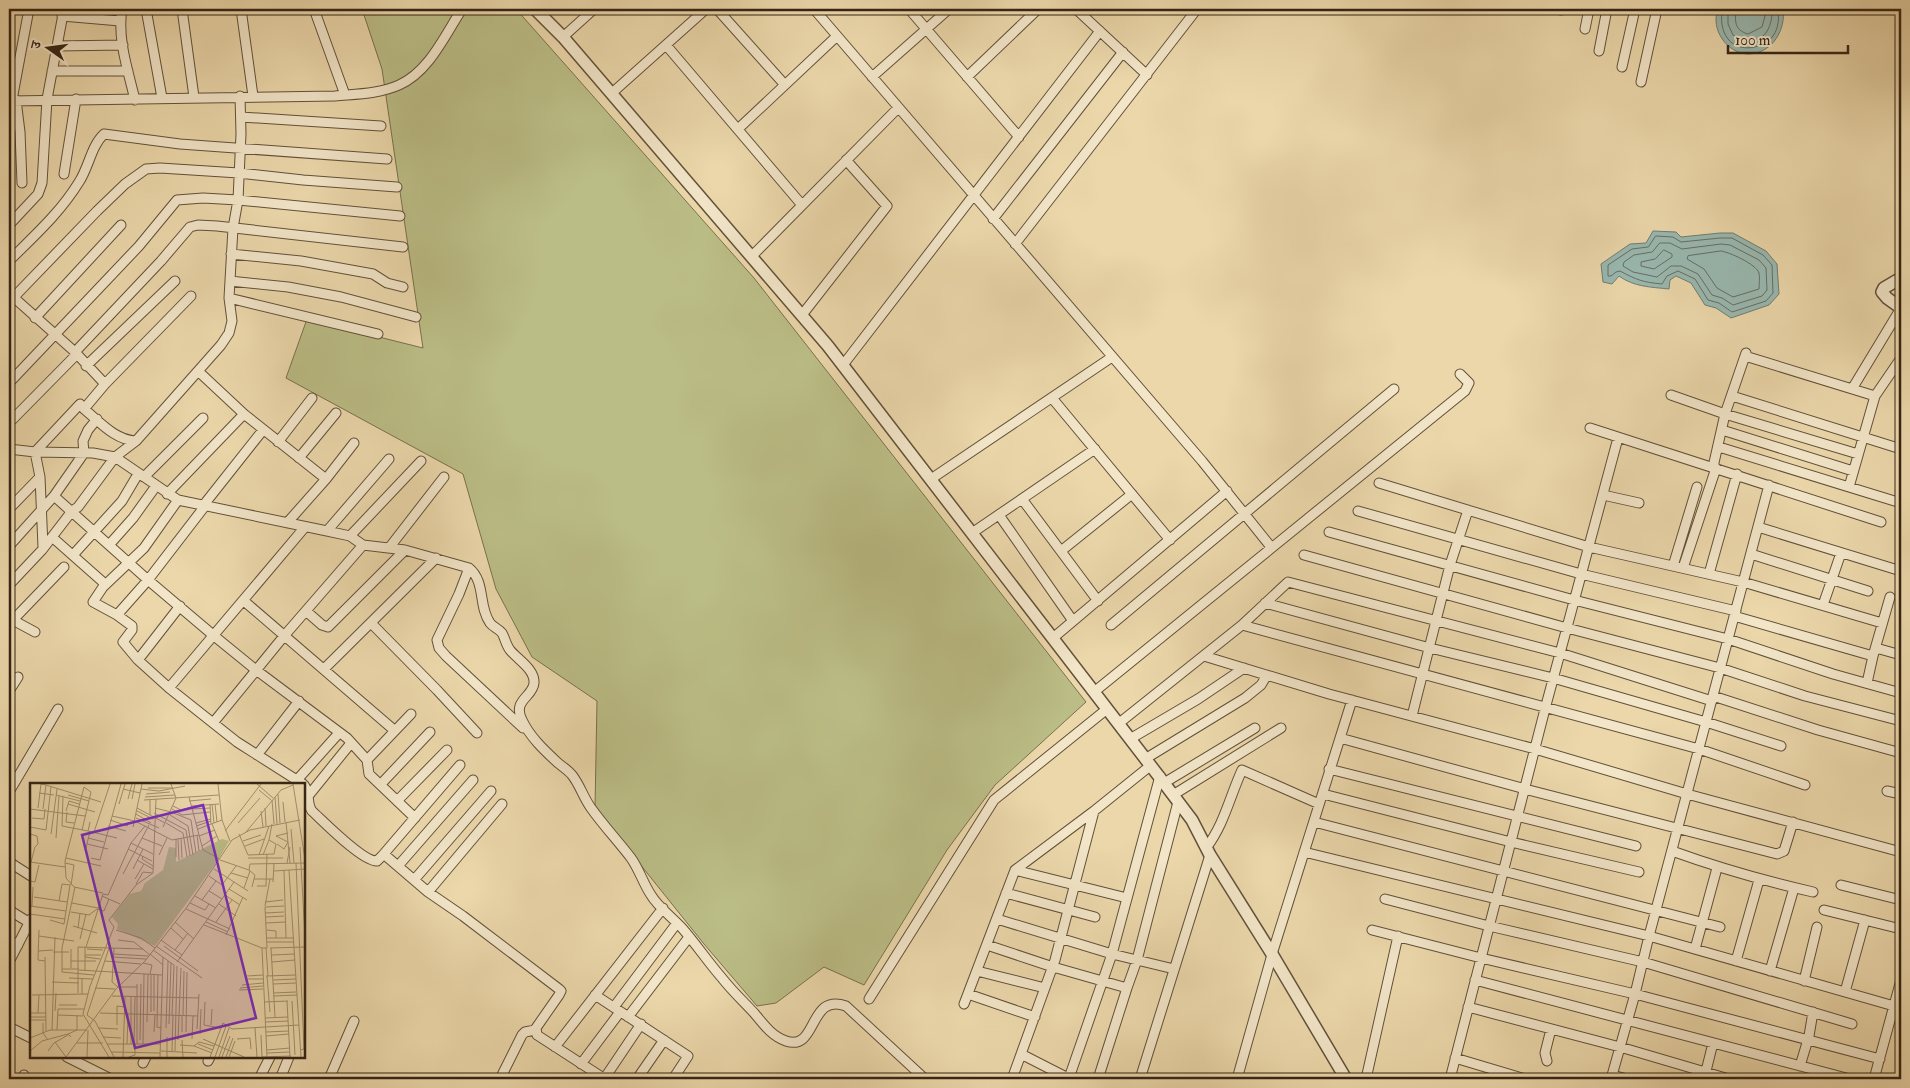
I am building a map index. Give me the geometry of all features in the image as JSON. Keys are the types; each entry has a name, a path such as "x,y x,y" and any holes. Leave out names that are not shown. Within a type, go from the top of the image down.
{"street":[{"path":"22,183 20,132 12,100 29,9"},
{"path":"122,9 120,21 123,45 135,100"},
{"path":"146,9 162,98"},
{"path":"182,9 194,97"},
{"path":"241,9 253,96"},
{"path":"314,9 344,95"},
{"path":"12,100 135,100 194,97 344,95 379,91 398,86 410,79 421,69 462,9"},
{"path":"535,9 563,37 612,93 843,365 1162,779 1192,820 1208,851 1346,1079"},
{"path":"563,37 594,9"},
{"path":"612,93 706,9"},
{"path":"717,9 785,85"},
{"path":"814,9 1226,491 1270,547"},
{"path":"909,9 1019,137"},
{"path":"872,77 949,9"},
{"path":"967,77 1038,9"},
{"path":"1076,9 1147,75"},
{"path":"1015,244 1197,9"},
{"path":"1585,29 1589,9"},
{"path":"1599,51 1607,9"},
{"path":"1622,67 1635,9"},
{"path":"1641,82 1657,9"},
{"path":"9,226 38,194 42,183 47,100 63,12 120,21"},
{"path":"843,365 1100,31"},
{"path":"738,130 837,36"},
{"path":"57,46 123,45"},
{"path":"666,45 802,205"},
{"path":"993,219 1123,52"},
{"path":"52,72 128,72"},
{"path":"9,585 42,550 72,511 93,489 115,457 136,441 229,333 232,321 229,298 231,254 238,200 240,96"},
{"path":"64,174 76,99"},
{"path":"752,256 898,108"},
{"path":"241,117 381,126"},
{"path":"9,261 56,214 80,181 98,140 104,134 180,144 387,159"},
{"path":"802,315 887,206 846,160"},
{"path":"104,384 75,353 11,296 138,173 146,169 160,168 239,172 303,180 397,186"},
{"path":"9,383 139,246 177,200 203,198 238,200 400,216"},
{"path":"35,318 121,225"},
{"path":"9,423 161,261 190,227 198,225 233,228 403,247"},
{"path":"231,254 301,261 373,274 387,282 403,286"},
{"path":"1852,389 1901,308 1882,292 1884,288 1901,278"},
{"path":"86,366 174,281"},
{"path":"230,281 288,287 341,297 416,317"},
{"path":"84,409 104,384 191,296"},
{"path":"229,298 378,334"},
{"path":"1683,568 1715,467 1725,414 1745,354 1875,396"},
{"path":"931,479 1112,357"},
{"path":"1849,487 1875,396 1901,358"},
{"path":"198,371 244,414 326,479"},
{"path":"1094,692 1270,547 1465,391 1469,383 1460,374"},
{"path":"1111,625 1394,389"},
{"path":"1670,395 1725,414 1858,454"},
{"path":"1732,396 1901,448"},
{"path":"278,442 312,398"},
{"path":"1052,398 1170,540"},
{"path":"35,452 80,404 114,435 136,441"},
{"path":"299,458 336,413"},
{"path":"167,494 244,414"},
{"path":"73,555 122,501 141,476 203,418"},
{"path":"9,546 54,496 84,453 83,441 88,430 97,419"},
{"path":"1590,428 1737,474 1880,522"},
{"path":"117,615 148,580 263,430"},
{"path":"1722,430 1853,471"},
{"path":"1450,1079 1553,678 1618,438"},
{"path":"287,523 326,479 354,443"},
{"path":"1718,447 1901,503"},
{"path":"972,533 1095,449"},
{"path":"9,459 12,450 84,453 115,457 178,500 350,536 363,545 406,550 469,568 477,574 485,610 491,624 501,632 508,648 528,669 533,678 534,683 523,699 519,712 532,736"},
{"path":"35,452 40,477 44,544 42,550"},
{"path":"327,531 389,459"},
{"path":"350,536 421,461"},
{"path":"1709,574 1737,474"},
{"path":"9,509 40,477"},
{"path":"389,548 444,477"},
{"path":"1379,483 1588,547 1743,582 1882,623"},
{"path":"1627,1079 1611,1077 1636,994 1649,936 1769,485"},
{"path":"109,545 134,518 156,486"},
{"path":"1673,566 1697,486"},
{"path":"1053,638 1226,491"},
{"path":"1061,551 1132,494"},
{"path":"1603,494 1639,503"},
{"path":"54,496 213,635 339,733 367,760 369,774 414,818"},
{"path":"1022,499 1098,601"},
{"path":"178,500 144,548 103,587 93,602 117,615 132,626 132,630 123,642 138,660 169,688 213,723 301,783 339,733"},
{"path":"1412,716 1450,565 1468,510"},
{"path":"1358,511 1581,574 1735,613 1874,652 1901,655"},
{"path":"999,515 1073,621"},
{"path":"169,688 305,527"},
{"path":"1758,528 1901,571"},
{"path":"1329,532 1574,600 1728,639 1867,684 1901,693"},
{"path":"52,537 104,583 103,587"},
{"path":"213,723 284,636 363,545"},
{"path":"306,611 322,625 328,627 406,550"},
{"path":"1823,605 1841,553"},
{"path":"1751,554 1868,591"},
{"path":"1304,555 1567,628 1720,668 1804,696 1901,721"},
{"path":"324,668 436,558"},
{"path":"35,632 11,619 64,567"},
{"path":"469,568 437,640 439,648 463,673 570,773 578,783 585,800 632,860 651,895 689,937 723,980 775,1036 788,1042 799,1041 806,1036 820,1010 826,1005 836,1003 846,1006 925,1079"},
{"path":"1118,724 1242,625 1288,582 1560,653 1901,753"},
{"path":"1867,684 1890,597"},
{"path":"244,601 394,730"},
{"path":"1265,603 1430,648 1553,678 1706,722 1781,746"},
{"path":"138,660 180,606"},
{"path":"371,623 438,690 477,733"},
{"path":"1242,625 1545,709 1699,749 1805,785"},
{"path":"1204,656 1352,700 1535,749 1687,794 1901,852"},
{"path":"1130,739 1198,699 1244,668"},
{"path":"964,1004 1015,870 1094,811 1148,762 1245,698 1261,685 1267,675"},
{"path":"9,691 18,676"},
{"path":"1237,1079 1272,954 1352,700"},
{"path":"258,755 299,701"},
{"path":"9,792 58,709"},
{"path":"869,999 994,800 1107,709"},
{"path":"367,760 411,714"},
{"path":"1021,1054 1070,1079 1112,954 1162,779 1255,728"},
{"path":"1098,1079 1137,960 1176,799 1281,728"},
{"path":"381,784 430,732"},
{"path":"1340,738 1525,789 1777,854 1784,851 1793,822"},
{"path":"309,796 351,744"},
{"path":"397,801 447,750"},
{"path":"305,790 309,796 309,807 312,812 346,842 370,860 377,861 460,765"},
{"path":"1330,769 1636,846"},
{"path":"1140,1079 1208,851 1228,809 1242,770 1319,804"},
{"path":"398,866 473,780"},
{"path":"1887,790 1901,794"},
{"path":"414,880 491,791"},
{"path":"1323,794 1511,842 1639,872"},
{"path":"428,892 502,804"},
{"path":"1012,1079 1053,967 1094,811"},
{"path":"1314,822 1720,927"},
{"path":"1672,851 1717,868 1813,892"},
{"path":"1304,852 1649,936 1894,1006"},
{"path":"382,856 386,856 428,892 474,924 561,991 535,1030 525,1032 522,1035 500,1079"},
{"path":"9,862 30,875"},
{"path":"1695,949 1717,868"},
{"path":"1015,870 1127,898"},
{"path":"1736,961 1759,880"},
{"path":"1841,885 1901,900"},
{"path":"1770,971 1794,888"},
{"path":"1006,893 1095,917"},
{"path":"1385,899 1489,926 1644,962 1852,1024"},
{"path":"556,1047 663,908"},
{"path":"9,910 30,921 9,962"},
{"path":"1824,910 1901,929"},
{"path":"996,919 1112,954 1174,970"},
{"path":"1845,992 1865,920"},
{"path":"621,1012 677,923"},
{"path":"1804,981 1817,926"},
{"path":"1372,930 1481,958 1636,994 1880,1059"},
{"path":"1366,1079 1398,936"},
{"path":"581,1064 621,1012 689,937"},
{"path":"9,940 18,945"},
{"path":"987,945 1053,967 1127,988"},
{"path":"977,971 1045,988"},
{"path":"1476,980 1850,1079"},
{"path":"1877,1079 1880,1059 1901,980"},
{"path":"968,994 1035,1017"},
{"path":"595,995 688,1056 673,1079"},
{"path":"1468,1007 1620,1047 1705,1076 1729,1079"},
{"path":"1800,1066 1808,1040 1813,1012"},
{"path":"329,1079 354,1021"},
{"path":"535,1030 537,1035 605,1079 641,1024"},
{"path":"9,1027 30,1038"},
{"path":"1547,1061 1545,1053 1551,1029"},
{"path":"637,1079 664,1040"},
{"path":"1705,1076 1712,1043"},
{"path":"259,1079 270,1058"},
{"path":"280,1079 289,1058"},
{"path":"1455,1058 1525,1079"},
{"path":"83,1060 111,1079"}],"green space":[{"path":"362,9 516,9 754,278 1086,702 995,785 947,850 864,985 824,967 776,1003 757,1006 704,944 595,808 597,701 532,657 496,589 463,474 286,378 307,319 423,348 382,69"}],"water":[{"path":"1718,9 1783,9 1780,32 1771,45 1765,49 1757,53 1741,53 1727,45 1718,32 1716,17"},
{"path":"1653,231 1676,232 1681,237 1733,233 1766,251 1777,264 1779,294 1769,305 1731,318 1716,308 1705,305 1691,283 1676,276 1670,280 1669,289 1637,284 1619,276 1612,284 1603,282 1601,264 1630,244 1646,243"}]}
